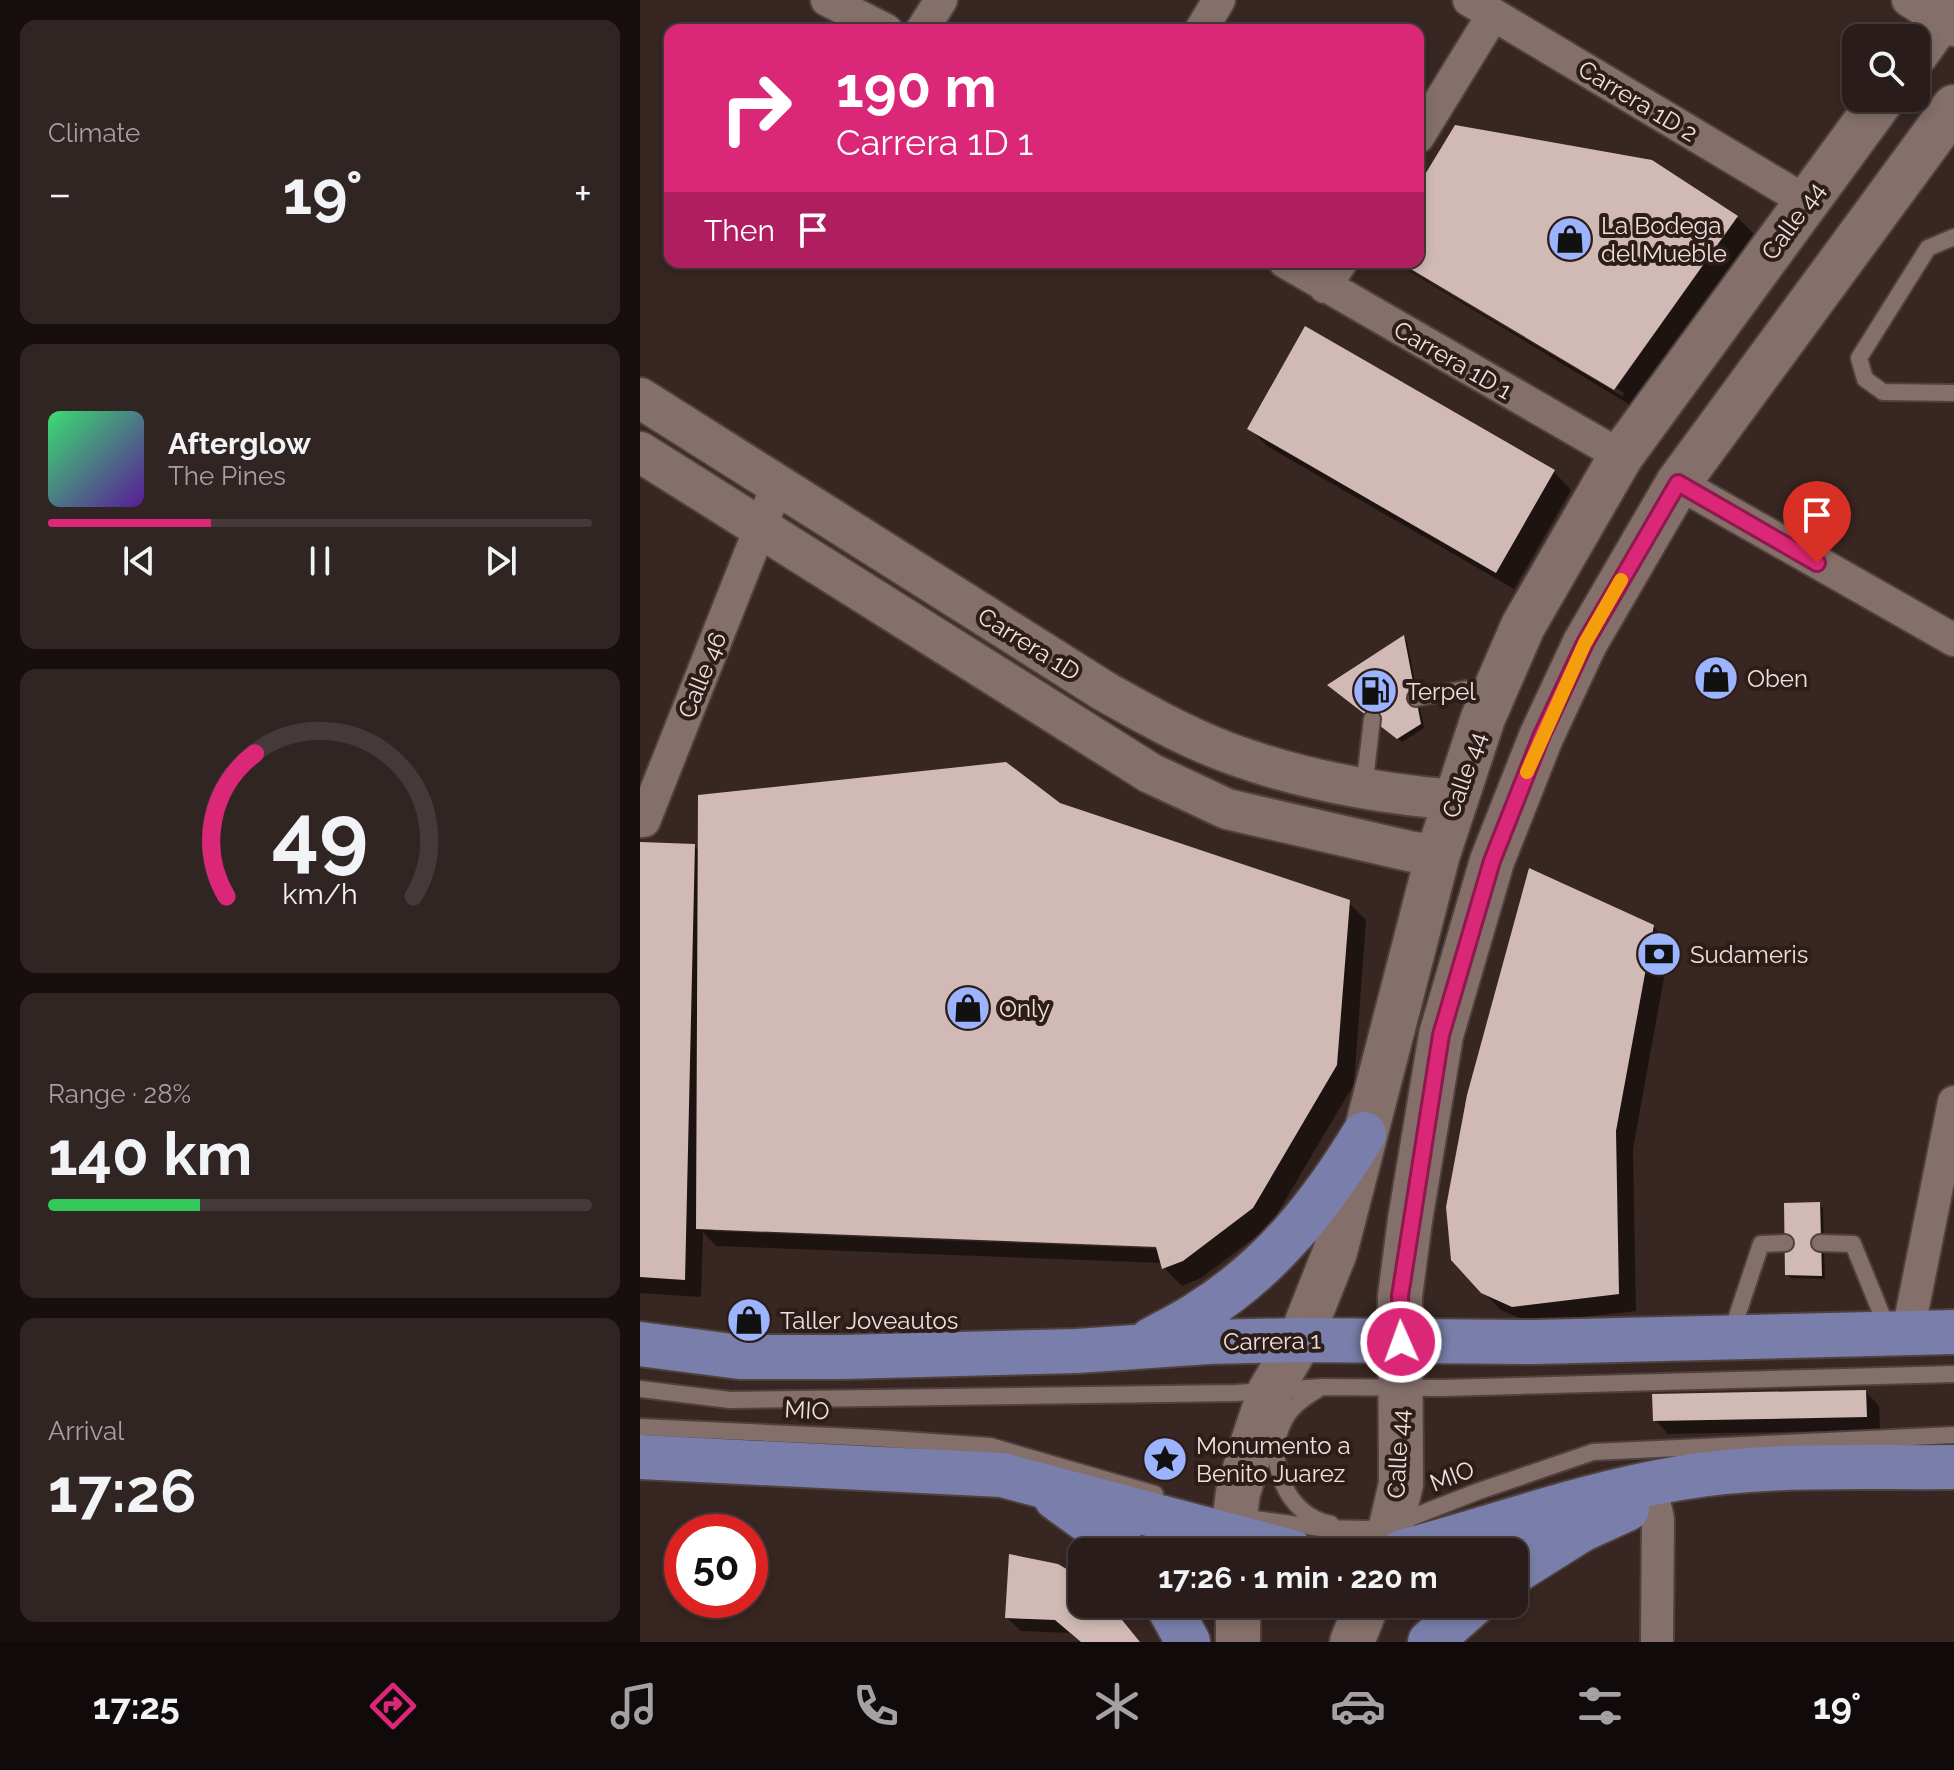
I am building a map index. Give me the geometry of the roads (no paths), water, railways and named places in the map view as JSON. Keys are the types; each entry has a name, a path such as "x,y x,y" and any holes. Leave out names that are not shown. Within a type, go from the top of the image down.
{"main road":[{"name":"Calle 44","path":"1388,1538 1401,1484 1400,1296 1441,1035 1492,861 1541,737 1585,643 1678,483 1954,107"},
{"name":"Calle 44","path":"1232,1529 1242,1479 1270,1391 1300,1340 1335,1252 1438,854 1483,718 1523,626 1621,456 1873,112"},
{"path":"1140,1345 1199,1313 1254,1273 1296,1231 1334,1185 1364,1134"},
{"name":"Carrera 1","path":"640,1344 740,1357 1077,1351 1140,1345 1300,1340 1534,1342 1954,1332"},
{"path":"640,1457 1002,1475 1232,1529 1255,1538"},
{"path":"1397,1538 1680,1478 1759,1469 1954,1467"},
{"path":"1528,1563 1581,1530 1653,1496 1716,1474"},
{"path":"1002,1475 1064,1502 1112,1538"},
{"path":"1175,1618 1188,1642"},
{"path":"1238,1618 1238,1642"},
{"path":"1352,1642 1361,1618"},
{"path":"1430,1642 1457,1618"}],"street":[{"path":"827,0 874,24"},
{"path":"926,24 941,0"},
{"path":"1205,24 1219,0"},
{"path":"1424,125 1481,8"},
{"name":"Carrera 1D 2","path":"1481,8 1807,202"},
{"name":"Carrera 1D 1","path":"1309,268 1333,274 1621,456"},
{"name":"Carrera 1D","path":"640,398 1104,691 1172,728 1243,758 1364,790 1455,800"},
{"name":"Carrera 1D","path":"640,452 1150,773 1227,809 1413,852 1438,854"},
{"path":"1678,483 1954,640"},
{"name":"Calle 46","path":"642,821 777,486"},
{"path":"1227,809 1243,758"},
{"path":"1898,1332 1954,1102"},
{"path":"1653,1496 1658,1519 1657,1642"}],"lane":[{"path":"1954,237 1928,248 1859,358 1865,379 1883,392 1954,393"},
{"path":"1416,698 1499,683"},
{"path":"1364,790 1372,719"},
{"path":"1730,1336 1761,1244 1785,1243"},
{"path":"1820,1243 1853,1244 1898,1332"},
{"name":"MIO","path":"640,1389 730,1400 1270,1391 1322,1387 1402,1388 1954,1374"},
{"path":"1322,1387 1301,1400 1285,1419 1276,1443 1277,1468 1286,1491 1302,1510 1324,1523 1380,1538"},
{"name":"MIO","path":"640,1427 990,1446 1172,1499"},
{"name":"MIO","path":"1391,1538 1479,1491 1593,1452 1954,1435"},
{"name":"MIO","path":"1232,1529 1264,1523 1373,1538"}],"place":[{"name":"La Bodega del Mueble","path":"1570,239"},
{"name":"Oben","path":"1716,678"},
{"name":"Terpel","path":"1375,691"},
{"name":"Sudameris","path":"1659,954"},
{"name":"Only","path":"968,1008"},
{"name":"Taller Joveautos","path":"749,1320"},
{"name":"Monumento a Benito Juarez","path":"1165,1459"}]}
